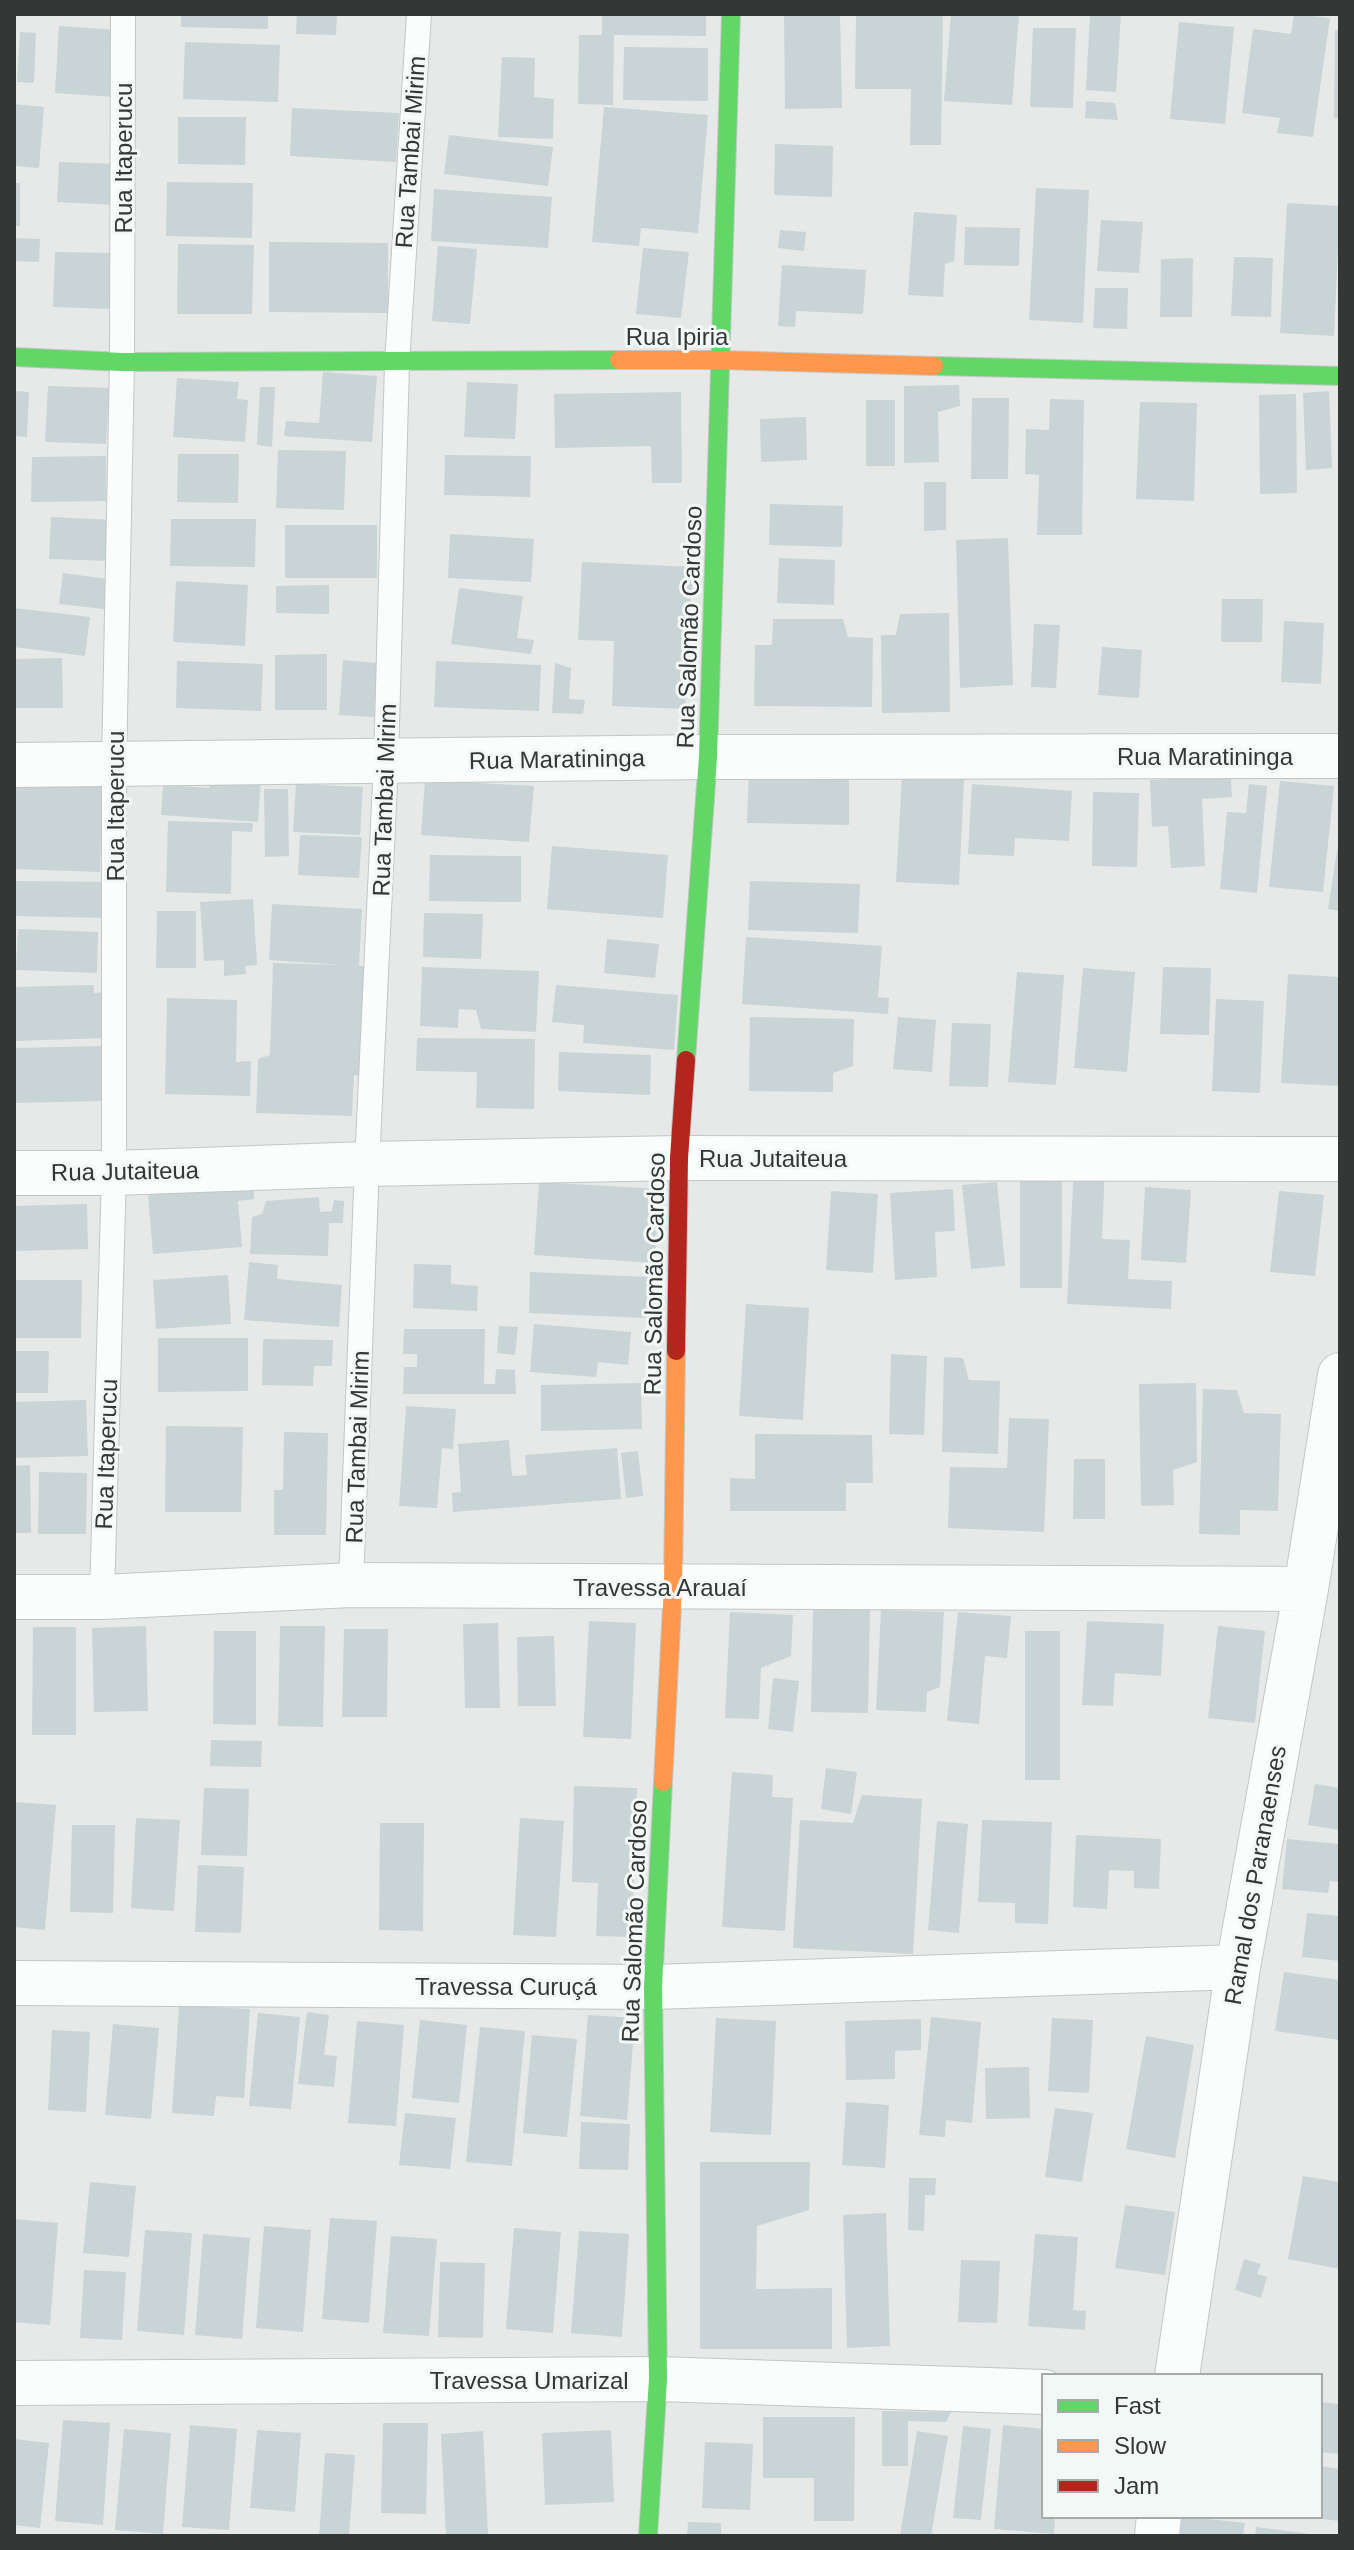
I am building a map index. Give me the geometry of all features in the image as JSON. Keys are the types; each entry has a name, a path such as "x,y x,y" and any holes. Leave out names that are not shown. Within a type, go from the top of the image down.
{"street":[{"name":"Rua Salomão Cardoso","path":"648,2536 658,2379 653,1987 673,1587 679,1158 708,757 731,14"},
{"name":"Rua Ipiria","path":"14,357 122,362 721,360 1340,376"},
{"name":"Rua Maratininga","path":"14,765 708,757 1340,756"},
{"name":"Rua Jutaiteua","path":"14,1173 679,1158 1340,1159"},
{"name":"Ramal dos Paranaenses","path":"1177,2374 1238,1967 1306,1589 1340,1375"},
{"name":"Travessa Arauaí","path":"14,1597 102,1597 351,1585 1306,1589"},
{"name":"Travessa Curuçá","path":"14,1983 653,1987 1238,1967"},
{"name":"Travessa Umarizal","path":"14,2383 658,2379 1042,2392"}],"lane":[{"name":"Rua Itaperucu","path":"102,1597 114,1173 114,766 122,362 123,14"},
{"name":"Rua Tambai Mirim","path":"351,1585 386,762 397,363 419,14"}],"building":[{"path":"181,14 268,14 268,29 181,27"},
{"path":"297,14 337,14 336,35 296,34"},
{"path":"602,14 706,14 706,36 614,35 613,105 578,104 579,35 602,35"},
{"path":"784,14 840,14 842,108 785,109"},
{"path":"856,14 943,14 941,145 910,145 911,89 855,89"},
{"path":"951,14 1019,14 1012,105 944,101"},
{"path":"1090,14 1121,14 1116,92 1086,90"},
{"path":"1294,14 1330,18 1313,137 1277,133 1280,118 1242,113 1253,29 1291,34"},
{"path":"1179,22 1234,27 1225,124 1170,119"},
{"path":"59,26 118,30 114,97 55,93"},
{"path":"1033,28 1076,28 1073,108 1030,107"},
{"path":"1335,30 1340,30 1340,118 1334,118"},
{"path":"20,32 36,33 34,83 17,82"},
{"path":"185,42 280,45 278,102 183,99"},
{"path":"624,47 708,48 708,101 623,100"},
{"path":"502,57 535,58 534,97 554,99 553,139 498,137"},
{"path":"1086,101 1115,103 1118,120 1085,118"},
{"path":"14,104 44,107 39,168 14,166"},
{"path":"604,107 708,115 698,233 641,228 639,246 592,242"},
{"path":"292,108 399,113 396,162 290,156"},
{"path":"178,117 246,117 245,165 178,164"},
{"path":"449,135 553,147 548,186 444,174"},
{"path":"775,144 833,146 832,197 774,195"},
{"path":"59,162 116,164 115,205 57,202"},
{"path":"167,182 253,183 252,238 166,236"},
{"path":"14,183 20,183 20,226 14,226"},
{"path":"1036,188 1089,190 1083,323 1029,320"},
{"path":"434,189 552,197 548,248 431,241"},
{"path":"1287,203 1340,206 1334,336 1280,333"},
{"path":"914,212 957,215 954,261 945,264 943,297 908,295"},
{"path":"1101,220 1143,222 1139,273 1097,271"},
{"path":"965,227 1020,228 1019,266 964,265"},
{"path":"780,230 806,232 804,251 778,248"},
{"path":"14,238 40,239 39,262 14,261"},
{"path":"269,242 388,243 388,313 269,312"},
{"path":"178,244 254,245 252,314 177,314"},
{"path":"438,246 477,249 470,324 432,321"},
{"path":"643,248 689,252 681,318 636,314"},
{"path":"55,252 113,253 112,309 53,307"},
{"path":"1234,257 1273,258 1271,317 1231,316"},
{"path":"1193,258 1192,317 1160,317 1161,259"},
{"path":"782,265 866,270 863,314 796,311 795,327 778,326"},
{"path":"1095,288 1128,288 1127,329 1093,328"},
{"path":"323,372 377,376 372,442 284,436 286,421 319,423"},
{"path":"177,378 239,382 237,399 248,400 245,442 173,437"},
{"path":"467,382 518,384 515,439 464,437"},
{"path":"959,385 960,406 938,412 939,462 904,463 904,386"},
{"path":"48,386 109,388 106,444 45,442"},
{"path":"260,387 275,387 272,447 257,445"},
{"path":"14,391 29,392 27,437 14,436"},
{"path":"1329,391 1332,468 1306,470 1303,393"},
{"path":"681,392 682,483 652,483 651,446 555,448 554,394"},
{"path":"1296,394 1297,493 1260,494 1259,395"},
{"path":"972,398 1009,398 1008,479 971,479"},
{"path":"1050,399 1084,400 1082,535 1037,535 1039,475 1025,474 1026,429 1049,430"},
{"path":"866,400 895,400 895,466 866,466"},
{"path":"1140,402 1197,403 1194,501 1136,499"},
{"path":"806,417 807,460 761,462 760,419"},
{"path":"278,450 346,451 344,510 276,508"},
{"path":"178,454 239,454 238,503 177,502"},
{"path":"445,455 531,456 530,497 444,495"},
{"path":"106,456 106,501 31,502 32,457"},
{"path":"924,482 946,482 946,530 924,531"},
{"path":"770,504 843,506 842,547 769,545"},
{"path":"51,517 114,520 112,561 49,559"},
{"path":"171,519 256,519 255,567 170,566"},
{"path":"285,525 377,525 377,578 285,578"},
{"path":"450,534 534,539 531,582 448,578"},
{"path":"1008,538 1013,685 960,688 956,540"},
{"path":"779,558 835,560 834,605 777,603"},
{"path":"582,562 693,567 685,709 612,706 614,641 578,640"},
{"path":"63,573 108,579 104,609 59,604"},
{"path":"176,581 248,585 245,646 173,642"},
{"path":"329,585 329,614 276,613 276,586"},
{"path":"459,588 523,596 517,638 534,640 531,654 451,644"},
{"path":"1222,599 1263,599 1262,642 1221,642"},
{"path":"14,608 90,617 85,656 14,647"},
{"path":"949,613 950,712 882,713 881,635 896,635 900,614"},
{"path":"773,619 843,619 848,637 873,638 872,707 754,706 755,645 772,645"},
{"path":"1284,621 1324,623 1321,684 1281,682"},
{"path":"1034,624 1060,625 1056,688 1031,687"},
{"path":"1102,647 1142,650 1139,698 1098,695"},
{"path":"327,654 327,710 275,710 275,655"},
{"path":"62,658 63,708 14,708 14,659"},
{"path":"343,660 377,663 374,717 339,715"},
{"path":"177,661 263,664 261,711 176,708"},
{"path":"436,661 541,665 539,711 434,707"},
{"path":"555,663 571,668 569,699 585,700 583,714 552,713"},
{"path":"749,772 849,775 849,825 747,823"},
{"path":"14,774 103,776 100,872 14,869"},
{"path":"902,776 964,779 959,885 896,882"},
{"path":"1231,776 1232,797 1202,799 1205,866 1171,868 1168,826 1152,827 1150,780"},
{"path":"211,777 261,780 258,822 161,815 163,785 209,788"},
{"path":"425,780 534,786 529,842 421,835"},
{"path":"1280,781 1334,786 1323,892 1269,887"},
{"path":"296,784 363,787 360,835 293,832"},
{"path":"972,784 1072,791 1069,841 1015,838 1014,856 968,854"},
{"path":"1249,784 1267,786 1257,893 1220,889 1227,812 1246,813"},
{"path":"264,789 288,789 289,856 265,857"},
{"path":"1093,792 1139,793 1137,867 1092,866"},
{"path":"168,821 253,823 252,832 232,831 231,894 166,892"},
{"path":"300,835 362,837 359,878 298,875"},
{"path":"1340,845 1340,911 1328,909"},
{"path":"552,846 668,855 663,918 547,909"},
{"path":"430,855 521,856 521,902 429,901"},
{"path":"14,881 109,882 108,918 14,916"},
{"path":"750,881 860,884 858,933 748,930"},
{"path":"253,899 257,965 245,966 246,974 224,976 224,960 204,961 200,902"},
{"path":"272,904 362,909 359,966 375,966 371,1076 354,1075 352,1116 256,1113 258,1059 270,1055 273,963 341,965 269,960"},
{"path":"157,911 196,911 196,968 156,968"},
{"path":"424,913 483,914 481,959 423,957"},
{"path":"18,929 98,932 97,973 16,970"},
{"path":"746,937 882,946 878,997 889,998 888,1014 742,1004"},
{"path":"607,939 659,944 655,978 604,973"},
{"path":"422,967 539,971 536,1032 481,1029 476,1010 459,1009 458,1028 420,1026"},
{"path":"1163,967 1211,968 1209,1035 1160,1034"},
{"path":"1083,968 1135,972 1127,1072 1074,1068"},
{"path":"1017,972 1064,975 1056,1085 1008,1082"},
{"path":"1288,974 1340,977 1340,1086 1281,1083"},
{"path":"94,985 94,993 107,992 108,1038 14,1041 14,987"},
{"path":"556,985 678,995 674,1050 583,1043 584,1025 552,1022"},
{"path":"167,998 237,1000 236,1062 251,1061 250,1096 165,1094"},
{"path":"1216,999 1264,1001 1260,1093 1212,1091"},
{"path":"750,1017 854,1019 853,1066 833,1073 833,1092 749,1091"},
{"path":"898,1017 936,1020 932,1072 893,1069"},
{"path":"952,1023 991,1024 988,1087 949,1086"},
{"path":"417,1038 535,1039 534,1109 476,1108 477,1072 416,1071"},
{"path":"101,1046 102,1101 14,1103 14,1048"},
{"path":"559,1052 651,1055 650,1095 558,1091"},
{"path":"1074,1166 1105,1167 1102,1239 1130,1240 1128,1279 1172,1281 1171,1309 1067,1304"},
{"path":"1062,1174 1062,1288 1020,1288 1020,1175"},
{"path":"539,1182 659,1189 655,1263 534,1255"},
{"path":"997,1182 1005,1266 971,1269 962,1185"},
{"path":"254,1186 254,1199 238,1201 242,1247 153,1254 148,1195"},
{"path":"1145,1187 1191,1190 1186,1263 1141,1260"},
{"path":"953,1189 955,1231 935,1232 937,1277 895,1280 890,1193"},
{"path":"831,1191 878,1194 873,1273 826,1270"},
{"path":"1279,1191 1324,1195 1315,1276 1270,1272"},
{"path":"319,1197 320,1212 332,1211 334,1200 344,1201 343,1223 329,1223 328,1256 250,1254 252,1217 262,1214 266,1201"},
{"path":"87,1204 88,1249 14,1251 14,1206"},
{"path":"249,1262 278,1265 277,1279 342,1285 339,1327 244,1320"},
{"path":"414,1264 451,1265 451,1284 478,1286 477,1311 413,1308"},
{"path":"530,1272 648,1277 646,1318 529,1313"},
{"path":"228,1275 231,1324 156,1329 153,1280"},
{"path":"14,1280 82,1280 81,1338 14,1338"},
{"path":"746,1304 809,1308 803,1420 739,1416"},
{"path":"534,1324 631,1332 628,1365 598,1362 596,1377 530,1372"},
{"path":"499,1326 518,1327 515,1355 497,1353"},
{"path":"404,1329 485,1329 484,1384 495,1384 496,1369 515,1370 516,1394 403,1394 404,1367 417,1367 417,1354 403,1354"},
{"path":"158,1338 248,1338 248,1391 158,1392"},
{"path":"263,1339 333,1340 332,1366 314,1366 313,1386 262,1385"},
{"path":"14,1351 49,1351 48,1393 14,1393"},
{"path":"891,1354 927,1356 924,1435 889,1434"},
{"path":"944,1357 963,1358 969,1380 1000,1381 998,1454 942,1452"},
{"path":"641,1383 642,1429 541,1431 541,1385"},
{"path":"1196,1383 1197,1462 1173,1470 1174,1505 1141,1506 1139,1384"},
{"path":"1203,1389 1237,1390 1244,1413 1281,1414 1278,1511 1240,1510 1240,1535 1199,1534"},
{"path":"86,1400 88,1456 14,1458 14,1402"},
{"path":"406,1406 456,1409 453,1449 442,1448 437,1508 399,1506"},
{"path":"1009,1418 1049,1419 1044,1532 948,1528 950,1467 1007,1468"},
{"path":"166,1426 243,1427 241,1512 165,1512"},
{"path":"284,1432 328,1433 326,1535 274,1535 274,1490 283,1490"},
{"path":"755,1434 872,1435 873,1483 846,1483 846,1511 730,1511 730,1478 755,1479"},
{"path":"509,1440 512,1476 527,1475 525,1455 617,1448 621,1499 453,1512 452,1493 461,1492 458,1444"},
{"path":"638,1451 643,1496 626,1498 621,1453"},
{"path":"1074,1459 1105,1459 1105,1519 1073,1519"},
{"path":"30,1465 31,1533 14,1533 14,1466"},
{"path":"39,1472 87,1473 86,1534 38,1534"},
{"path":"813,1608 870,1610 868,1713 811,1712"},
{"path":"881,1610 944,1612 940,1687 927,1692 926,1712 876,1710"},
{"path":"730,1612 793,1615 791,1656 761,1668 759,1719 725,1718"},
{"path":"958,1612 1011,1616 1007,1658 985,1656 979,1724 947,1721"},
{"path":"589,1621 636,1623 631,1739 583,1737"},
{"path":"1087,1621 1164,1624 1161,1676 1115,1673 1113,1706 1082,1705"},
{"path":"498,1623 500,1708 465,1708 463,1624"},
{"path":"146,1626 148,1711 94,1712 92,1628"},
{"path":"280,1626 325,1626 323,1727 278,1726"},
{"path":"1218,1626 1265,1631 1255,1723 1208,1718"},
{"path":"33,1627 76,1627 76,1735 32,1735"},
{"path":"344,1629 388,1629 387,1717 342,1717"},
{"path":"214,1631 256,1631 256,1725 213,1724"},
{"path":"1025,1631 1060,1631 1060,1780 1025,1780"},
{"path":"554,1636 556,1706 518,1706 517,1637"},
{"path":"773,1678 799,1681 793,1732 768,1729"},
{"path":"211,1740 262,1741 261,1767 210,1766"},
{"path":"826,1768 857,1772 851,1814 821,1809"},
{"path":"732,1772 773,1775 772,1797 793,1798 785,1931 722,1927"},
{"path":"1315,1784 1340,1788 1340,1830 1308,1825"},
{"path":"574,1786 637,1788 632,1937 596,1936 598,1883 572,1882"},
{"path":"204,1788 249,1789 247,1856 201,1855"},
{"path":"862,1795 922,1799 913,1954 793,1948 800,1820 853,1823"},
{"path":"14,1802 56,1805 45,1930 14,1927"},
{"path":"136,1818 180,1820 174,1911 131,1908"},
{"path":"520,1818 564,1821 556,1937 513,1935"},
{"path":"982,1820 1052,1822 1048,1924 1015,1923 1015,1903 978,1902"},
{"path":"937,1821 968,1824 959,1933 928,1930"},
{"path":"380,1823 424,1823 423,1931 379,1930"},
{"path":"72,1825 115,1825 113,1913 70,1912"},
{"path":"1076,1835 1161,1839 1159,1889 1134,1888 1134,1871 1109,1870 1107,1909 1073,1907"},
{"path":"1287,1839 1340,1844 1340,1882 1330,1881 1328,1893 1282,1889"},
{"path":"198,1865 244,1867 241,1933 195,1932"},
{"path":"1307,1913 1340,1916 1340,1961 1302,1957"},
{"path":"1284,1972 1340,1980 1340,2040 1275,2031"},
{"path":"179,2005 250,2009 244,2098 216,2096 214,2116 172,2113"},
{"path":"307,2012 329,2015 324,2055 337,2056 334,2087 298,2084"},
{"path":"258,2013 300,2017 291,2109 249,2106"},
{"path":"588,2015 635,2018 627,2120 580,2116"},
{"path":"931,2017 981,2022 972,2123 946,2120 945,2137 919,2135"},
{"path":"716,2018 776,2021 771,2135 710,2132"},
{"path":"1052,2018 1093,2020 1089,2093 1048,2091"},
{"path":"921,2019 921,2050 895,2051 895,2079 846,2080 845,2021"},
{"path":"420,2020 467,2025 459,2103 412,2098"},
{"path":"357,2021 404,2025 396,2126 348,2123"},
{"path":"113,2024 159,2028 151,2119 105,2115"},
{"path":"480,2027 525,2031 512,2166 466,2162"},
{"path":"52,2030 90,2032 86,2112 48,2110"},
{"path":"532,2035 577,2039 567,2137 523,2133"},
{"path":"1146,2036 1194,2045 1175,2158 1126,2149"},
{"path":"1029,2067 1030,2118 986,2119 985,2068"},
{"path":"846,2102 889,2105 885,2168 842,2165"},
{"path":"1055,2108 1093,2113 1082,2182 1045,2177"},
{"path":"405,2113 456,2118 450,2169 399,2165"},
{"path":"581,2122 630,2124 628,2170 579,2169"},
{"path":"700,2162 810,2162 809,2210 757,2226 756,2289 832,2288 832,2349 700,2349"},
{"path":"1303,2176 1340,2182 1340,2269 1288,2259"},
{"path":"909,2178 936,2178 935,2195 925,2195 924,2231 908,2230"},
{"path":"90,2182 136,2186 129,2257 83,2253"},
{"path":"1125,2205 1175,2212 1165,2275 1115,2268"},
{"path":"886,2213 890,2346 847,2348 843,2215"},
{"path":"330,2218 377,2221 369,2323 322,2319"},
{"path":"14,2219 58,2223 50,2325 14,2322"},
{"path":"264,2226 311,2230 303,2332 256,2328"},
{"path":"514,2228 561,2232 553,2333 506,2329"},
{"path":"145,2230 192,2233 184,2335 137,2331"},
{"path":"579,2231 629,2234 622,2337 571,2333"},
{"path":"203,2234 250,2238 242,2339 195,2335"},
{"path":"1035,2234 1078,2237 1073,2310 1086,2311 1085,2330 1028,2326"},
{"path":"391,2236 437,2239 429,2336 383,2333"},
{"path":"1244,2259 1261,2264 1257,2274 1267,2277 1261,2298 1235,2290"},
{"path":"961,2260 1000,2261 997,2323 958,2322"},
{"path":"440,2262 485,2263 483,2338 438,2337"},
{"path":"84,2270 126,2272 122,2340 80,2338"},
{"path":"1322,2402 1340,2404 1340,2454 1322,2452"},
{"path":"882,2411 951,2412 946,2422 908,2421 908,2466 882,2466"},
{"path":"763,2417 855,2417 854,2521 814,2521 814,2478 763,2478"},
{"path":"63,2420 110,2423 103,2525 55,2521"},
{"path":"383,2423 428,2423 426,2514 381,2513"},
{"path":"190,2425 237,2429 229,2530 182,2527"},
{"path":"1003,2425 1042,2429 1042,2518 1055,2518 1054,2534 994,2529"},
{"path":"963,2426 991,2429 981,2520 953,2518"},
{"path":"124,2429 171,2433 163,2534 115,2530"},
{"path":"257,2430 301,2433 295,2512 250,2508"},
{"path":"611,2430 614,2502 545,2505 542,2433"},
{"path":"483,2431 488,2534 446,2536 441,2434"},
{"path":"917,2431 948,2436 931,2536 900,2536"},
{"path":"14,2439 49,2443 40,2528 14,2525"},
{"path":"705,2442 753,2444 750,2510 702,2508"},
{"path":"325,2453 355,2455 349,2536 319,2536"},
{"path":"1322,2466 1340,2469 1340,2521 1313,2518 1322,2518"},
{"path":"1182,2518 1245,2523 1243,2536 1179,2536"},
{"path":"688,2522 721,2523 721,2536 687,2536"},
{"path":"1256,2527 1310,2534 1255,2536"}],"traffic: fast":[{"path":"686,1060 708,757 731,14"},
{"path":"14,357 122,362 619,360"},
{"path":"934,366 1340,376"},
{"path":"648,2536 658,2379 653,1987 663,1782"}],"traffic: slow":[{"path":"619,360 934,366"},
{"path":"663,1782 673,1587 676,1351"}],"traffic: jam":[{"path":"676,1351 679,1158 686,1060"}]}
